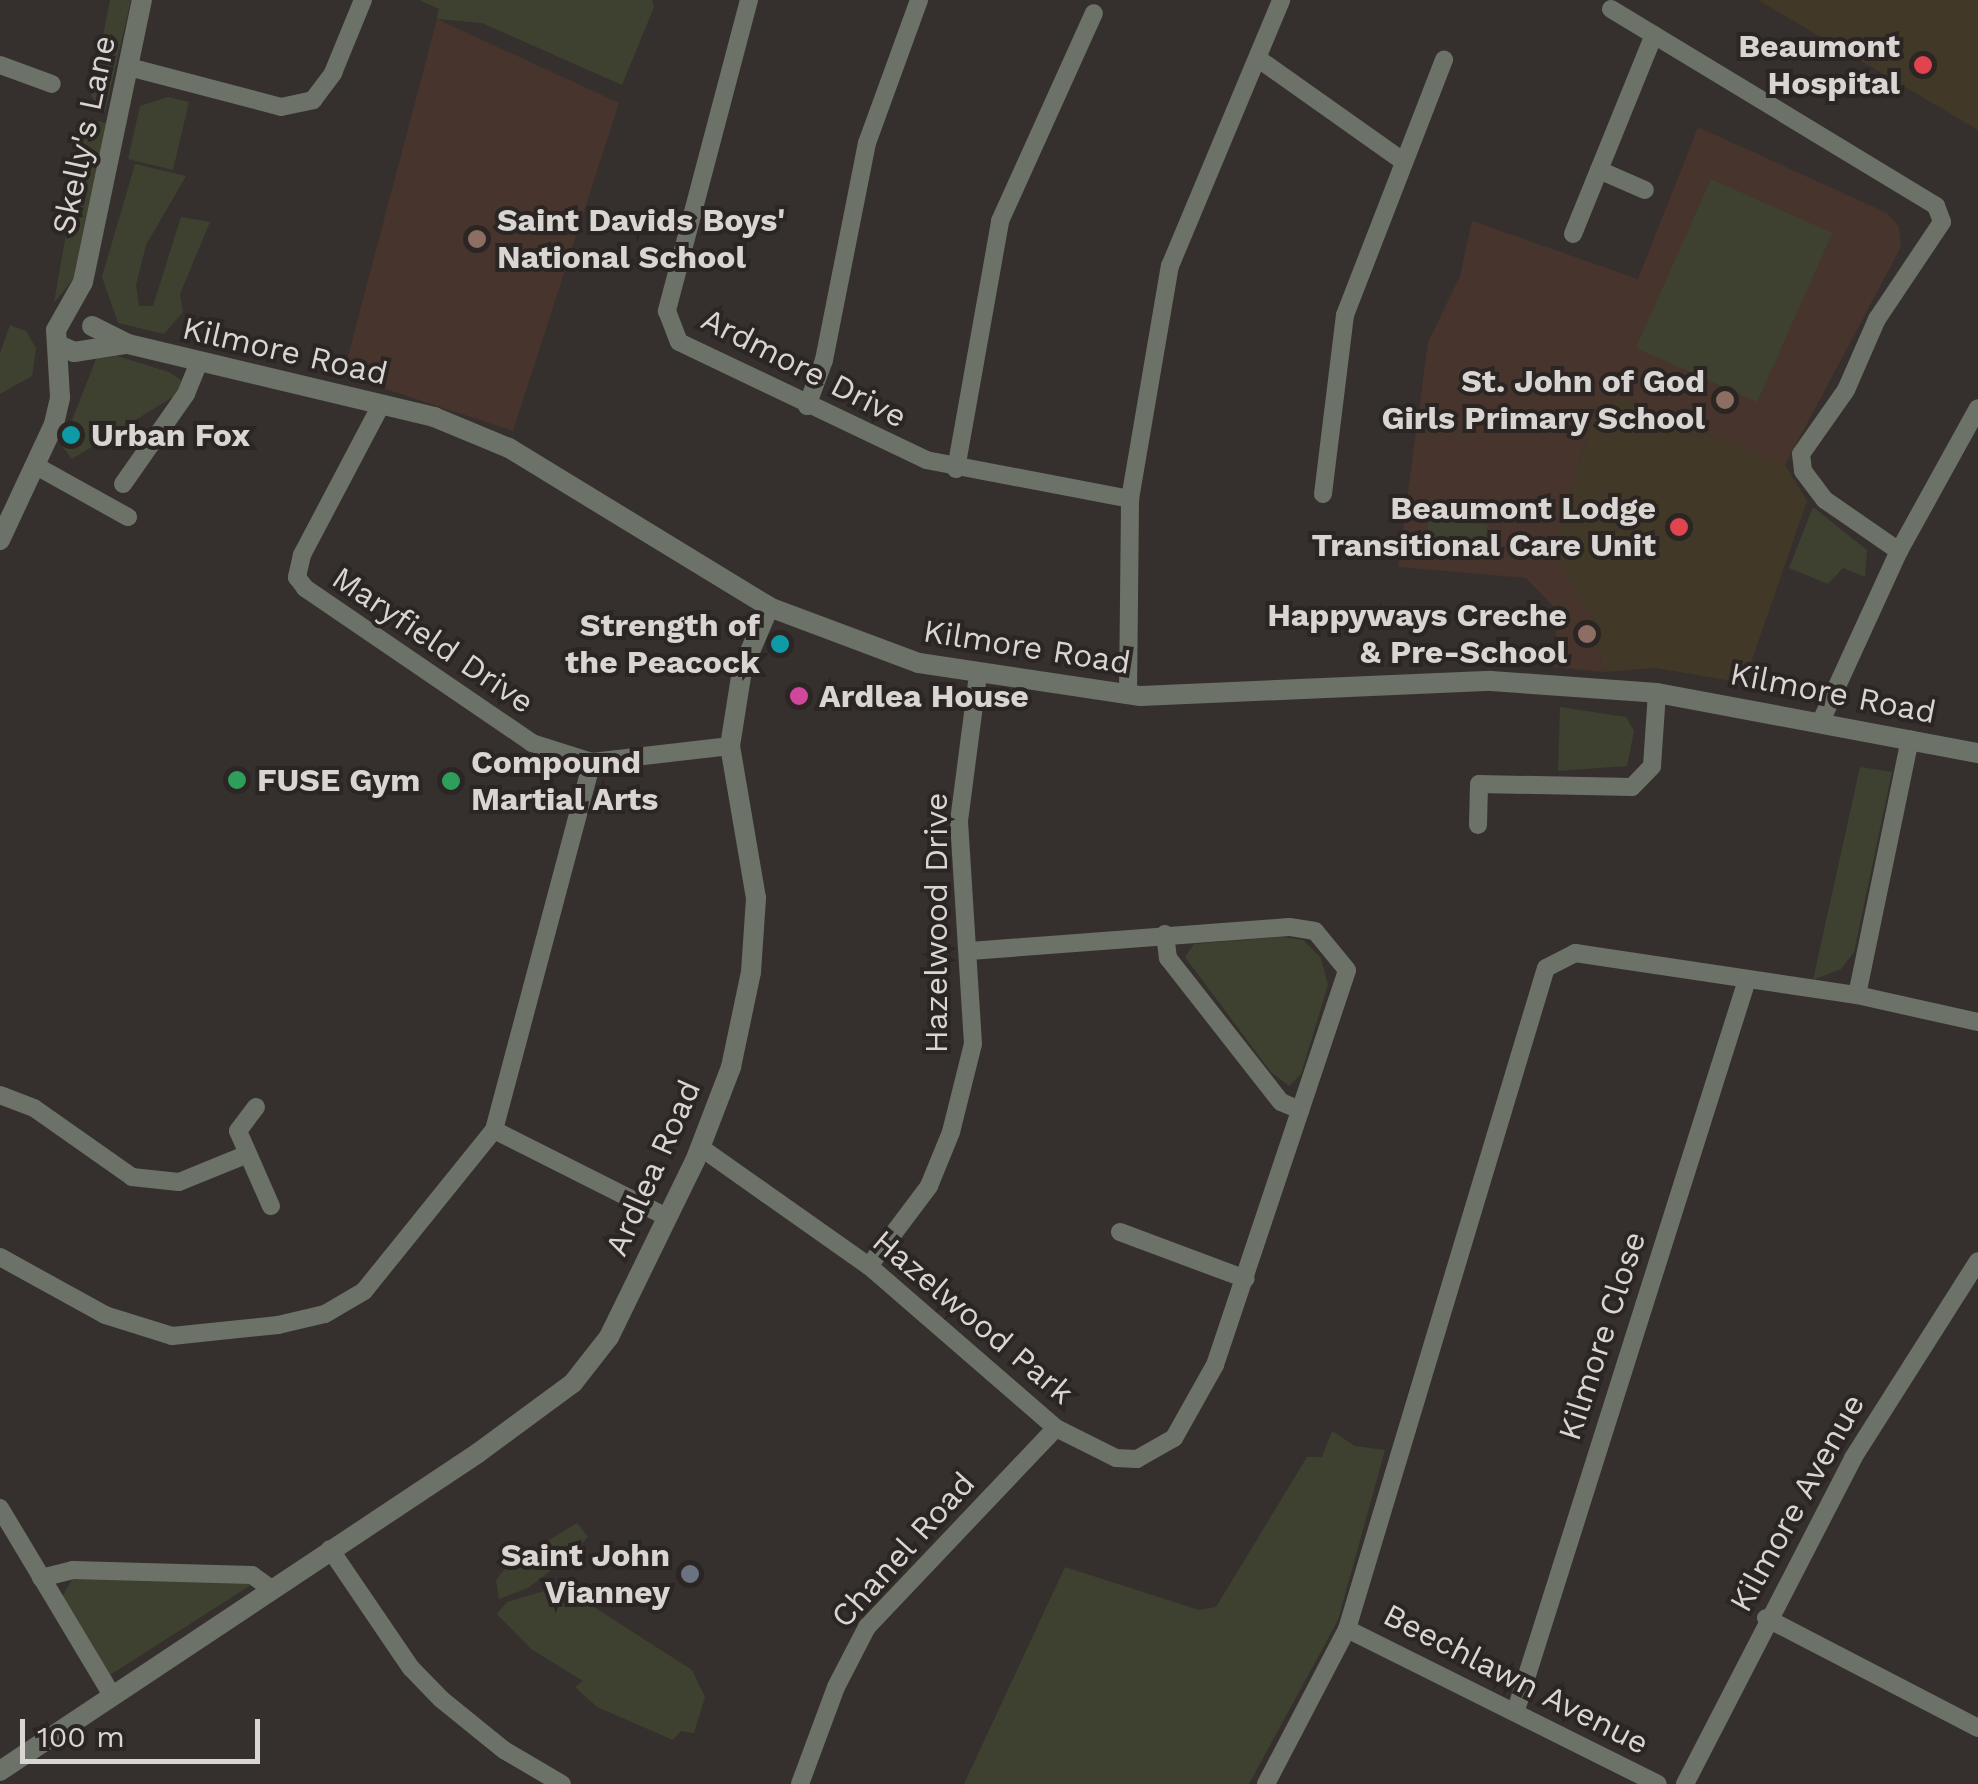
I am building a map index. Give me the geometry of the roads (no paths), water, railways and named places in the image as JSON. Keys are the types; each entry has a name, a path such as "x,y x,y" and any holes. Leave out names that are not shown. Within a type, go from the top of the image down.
{"street":[{"name":"Skelly's Lane","path":"76,348 56,330 68,316 83,282 142,0"},
{"path":"129,67 281,107 313,100 333,74 363,0"},
{"name":"Ardmore Drive","path":"749,0 666,310 679,342 807,406 956,469 1130,499"},
{"path":"807,406 824,360 867,143 920,0"},
{"path":"1128,696 1130,499 1179,232 1260,60 1282,0"},
{"path":"1611,9 1936,206 1942,222 1877,318 1846,390 1802,454 1803,471 1825,500 1899,552"},
{"path":"956,469 1000,221 1094,13"},
{"path":"1573,234 1654,35"},
{"path":"1260,60 1404,162"},
{"path":"1323,494 1344,315 1444,60"},
{"path":"0,65 52,84"},
{"path":"1599,170 1645,190"},
{"name":"Skelly's Lane","path":"83,282 91,324"},
{"name":"Kilmore Road","path":"68,316 128,344 381,405 509,448 770,607 919,663 1128,696 1491,681 1657,692 1822,719 1978,752"},
{"path":"0,540 38,467 76,348 91,324"},
{"name":"Kilmore Road","path":"76,348 128,344"},
{"path":"124,484 186,394 198,361"},
{"name":"Maryfield Drive","path":"381,405 302,554 300,583 532,743 592,762 730,746"},
{"path":"1822,719 1899,552 1978,408"},
{"path":"38,467 128,518"},
{"name":"Ardlea Road","path":"0,1771 573,1382 608,1337 700,1147 731,1067 751,972 756,898 730,746 742,670 770,607"},
{"name":"Hazelwood Drive","path":"869,1266 929,1186 951,1132 973,1044 960,822 978,675"},
{"path":"1478,825 1478,784 1632,787 1652,766 1657,692"},
{"path":"1857,995 1910,739"},
{"path":"0,1257 105,1315 172,1336 224,1334 326,1314 364,1291 494,1130 592,762"},
{"name":"Hazelwood Park","path":"700,1147 869,1266 1056,1428 1116,1458 1137,1459 1174,1438 1215,1365 1300,1110 1344,993 1347,970 1315,930 1289,927 970,952"},
{"path":"1165,934 1168,958 1281,1102 1300,1110"},
{"path":"1266,1784 1347,1629 1546,968 1575,954 1857,995 1978,1022"},
{"name":"Kilmore Close","path":"1516,1710 1748,980"},
{"path":"0,1095 34,1108 132,1177 179,1182 248,1154"},
{"path":"256,1107 238,1131 271,1206"},
{"path":"494,1130 667,1217"},
{"path":"1120,1232 1246,1279"},
{"name":"Kilmore Avenue","path":"1685,1784 1766,1618 1853,1458 1978,1261"},
{"name":"Chanel Road","path":"800,1784 836,1686 867,1627 1056,1428"},
{"path":"0,1508 112,1695"},
{"path":"330,1549 411,1668 441,1699 504,1750 562,1784"},
{"path":"41,1578 73,1570 252,1575 271,1589"},
{"path":"1766,1618 1978,1728"},
{"name":"Beechlawn Avenue","path":"1347,1629 1658,1784"}],"place":[{"name":"Beaumont Hospital","path":"1923,65"},
{"name":"Saint Davids Boys' National School","path":"477,239"},
{"name":"St. John of God Girls Primary School","path":"1725,400"},
{"name":"Urban Fox","path":"71,435"},
{"name":"Beaumont Lodge Transitional Care Unit","path":"1679,527"},
{"name":"Happyways Creche & Pre-School","path":"1587,634"},
{"name":"Strength of the Peacock","path":"780,644"},
{"name":"Ardlea House","path":"799,696"},
{"name":"FUSE Gym","path":"237,780"},
{"name":"Compound Martial Arts","path":"451,781"},
{"name":"Saint John Vianney","path":"690,1574"}]}
